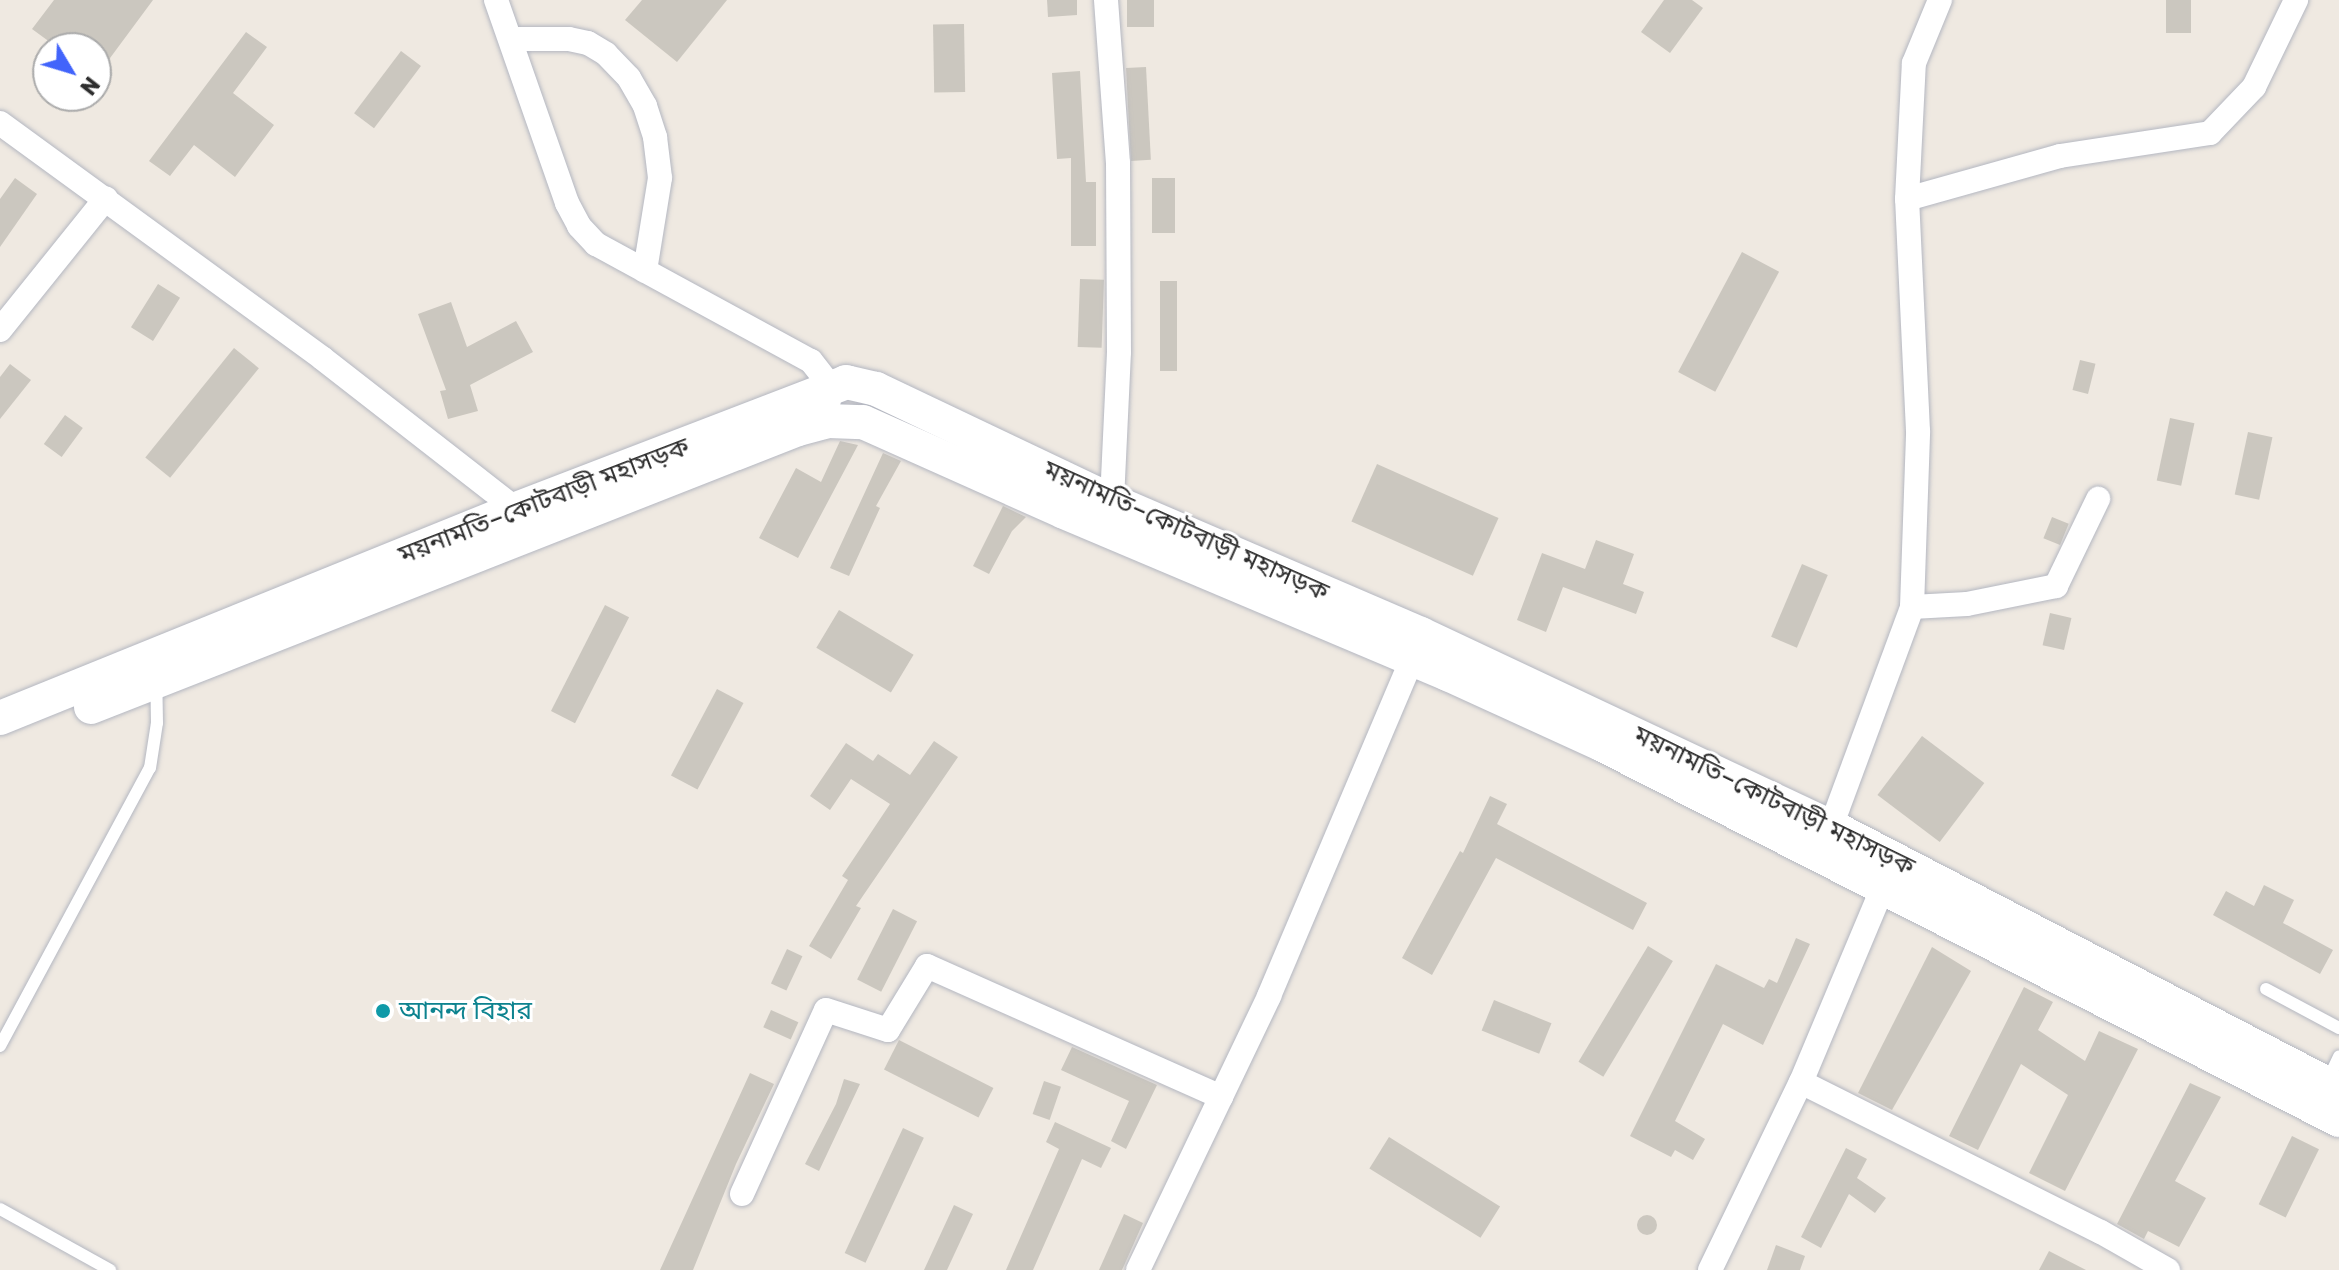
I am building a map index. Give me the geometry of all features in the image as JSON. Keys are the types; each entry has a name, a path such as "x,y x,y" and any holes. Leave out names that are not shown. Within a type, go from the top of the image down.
{"main road":[{"name":"ময়নামতি–কোটবাড়ী মহাসড়ক","path":"0,742 152,670 518,523 830,385 846,382 876,389 1112,501 1421,634 1826,841 1883,887 2339,1120"},
{"name":"ময়নামতি–কোটবাড়ী মহাসড়ক","path":"518,523 798,429 828,421 863,422 895,433 1064,512 1412,659 1826,841 2335,1077"},
{"name":"ময়নামতি–কোটবাড়ী মহাসড়ক","path":"0,718 152,670"}],"street":[{"path":"496,0 567,203 579,226 596,244 811,361 830,385 828,421"},
{"path":"1106,0 1118,163 1119,352 1112,501"},
{"path":"1826,841 1912,607 1918,431 1907,199 1914,63 1940,0"},
{"path":"1907,199 2060,156 2210,133 2254,87 2296,0"},
{"path":"512,39 569,39 588,43 606,54 629,78 645,106 655,137 660,178 645,271"},
{"path":"0,123 322,358 518,523"},
{"path":"0,330 106,198"},
{"path":"1912,607 1967,604 2056,586 2098,499"},
{"path":"1138,1270 1269,996 1412,659"},
{"path":"1710,1270 1801,1082 1883,887"},
{"path":"742,1194 826,1010 888,1030 927,966 1221,1097"},
{"path":"1801,1082 2101,1232 2168,1270"}],"lane":[{"path":"0,1046 150,768 157,723 152,670"},
{"path":"2266,989 2339,1028"},
{"path":"0,1209 110,1270"}],"building":[{"path":"54,0 153,0 112,55 112,32 36,32 32,29"},
{"path":"642,0 727,0 677,62 625,20"},
{"path":"1047,0 1077,0 1077,15 1048,17"},
{"path":"1127,0 1154,0 1154,27 1127,27"},
{"path":"1664,0 1692,0 1703,8 1670,53 1641,32"},
{"path":"2166,0 2191,0 2191,33 2166,33"},
{"path":"964,24 965,92 934,93 933,25"},
{"path":"246,32 267,47 233,93 274,125 235,177 194,145 170,176 149,161"},
{"path":"401,51 421,66 374,128 354,113"},
{"path":"1146,67 1151,160 1131,161 1126,68"},
{"path":"1080,71 1086,182 1096,182 1096,246 1071,246 1071,158 1057,159 1052,73"},
{"path":"15,178 37,194 0,247 0,199"},
{"path":"1152,178 1175,178 1175,233 1152,233"},
{"path":"1742,252 1779,272 1715,392 1678,372"},
{"path":"1080,279 1104,280 1102,348 1078,347"},
{"path":"1160,281 1177,281 1177,371 1160,371"},
{"path":"158,284 180,298 153,341 131,327"},
{"path":"451,302 467,347 516,321 533,352 470,385 478,411 448,419 440,391 446,390 418,314"},
{"path":"234,348 259,368 170,478 145,458"},
{"path":"2080,360 2096,364 2088,394 2073,390"},
{"path":"10,364 31,380 0,419 0,377"},
{"path":"65,415 83,428 62,457 44,444"},
{"path":"2170,418 2194,423 2181,486 2157,481"},
{"path":"2248,432 2272,437 2259,500 2235,495"},
{"path":"840,441 858,445 798,558 759,538 796,468 821,482"},
{"path":"883,453 901,461 876,506 880,508 849,576 830,568"},
{"path":"1377,464 1499,518 1473,576 1351,522"},
{"path":"1003,506 1026,517 1012,531 989,574 973,566"},
{"path":"2052,517 2069,524 2060,545 2043,538"},
{"path":"1596,540 1634,554 1623,584 1644,592 1636,614 1563,587 1546,632 1517,620 1542,553 1585,569"},
{"path":"1802,564 1828,575 1797,648 1771,637"},
{"path":"605,605 629,617 575,723 551,711"},
{"path":"839,610 914,655 891,693 816,648"},
{"path":"2050,613 2071,618 2064,650 2043,645"},
{"path":"717,689 743,703 697,790 671,776"},
{"path":"1922,736 1984,783 1940,842 1877,795"},
{"path":"934,741 958,757 856,906 861,908 831,959 809,946 848,880 842,876 890,804 851,779 830,810 810,796 846,743 873,761 878,754 910,775"},
{"path":"1490,796 1507,804 1497,824 1647,903 1633,930 1496,858 1432,975 1402,958 1460,851 1463,853"},
{"path":"2264,885 2294,900 2283,923 2333,950 2320,974 2213,915 2226,891 2254,906"},
{"path":"893,909 917,921 881,992 857,979"},
{"path":"1796,938 1810,944 1763,1045 1723,1024 1675,1121 1705,1139 1693,1160 1675,1150 1671,1157 1630,1136 1716,964 1764,988 1769,979 1777,983"},
{"path":"1648,946 1673,961 1603,1077 1578,1062"},
{"path":"1932,947 1971,971 1892,1110 1858,1093"},
{"path":"787,949 802,956 786,991 771,983"},
{"path":"2024,987 2053,1002 2038,1030 2085,1061 2099,1031 2138,1049 2065,1191 2029,1173 2068,1095 2021,1064 1978,1150 1949,1136"},
{"path":"1494,1000 1551,1023 1539,1054 1482,1031"},
{"path":"771,1010 798,1022 791,1040 763,1027"},
{"path":"899,1040 993,1088 978,1118 884,1069"},
{"path":"1072,1047 1157,1085 1126,1149 1111,1141 1129,1101 1061,1070"},
{"path":"750,1073 774,1084 736,1164 693,1270 660,1270"},
{"path":"844,1079 860,1084 819,1171 805,1164 836,1104"},
{"path":"1044,1081 1061,1087 1050,1120 1033,1114"},
{"path":"2190,1083 2221,1097 2175,1181 2206,1198 2179,1247 2148,1231 2144,1239 2117,1224"},
{"path":"1055,1122 1111,1148 1101,1168 1082,1159 1033,1270 1006,1270 1059,1149 1046,1142"},
{"path":"903,1128 924,1138 866,1263 845,1253"},
{"path":"2292,1136 2319,1149 2286,1217 2259,1204"},
{"path":"1389,1137 1500,1206 1480,1238 1369,1168"},
{"path":"1846,1148 1867,1159 1857,1178 1886,1198 1875,1213 1849,1194 1821,1248 1801,1237"},
{"path":"954,1205 973,1214 947,1270 924,1270"},
{"path":"1124,1214 1143,1223 1122,1270 1099,1270"},
{"path":"1647,1215 1654,1218 1657,1225 1654,1232 1647,1235 1640,1232 1637,1225 1640,1218"},
{"path":"1776,1245 1805,1256 1800,1270 1767,1270"},
{"path":"2049,1251 2086,1270 2039,1270"}],"place":[{"name":"আনন্দ বিহার","path":"383,1011"}]}
